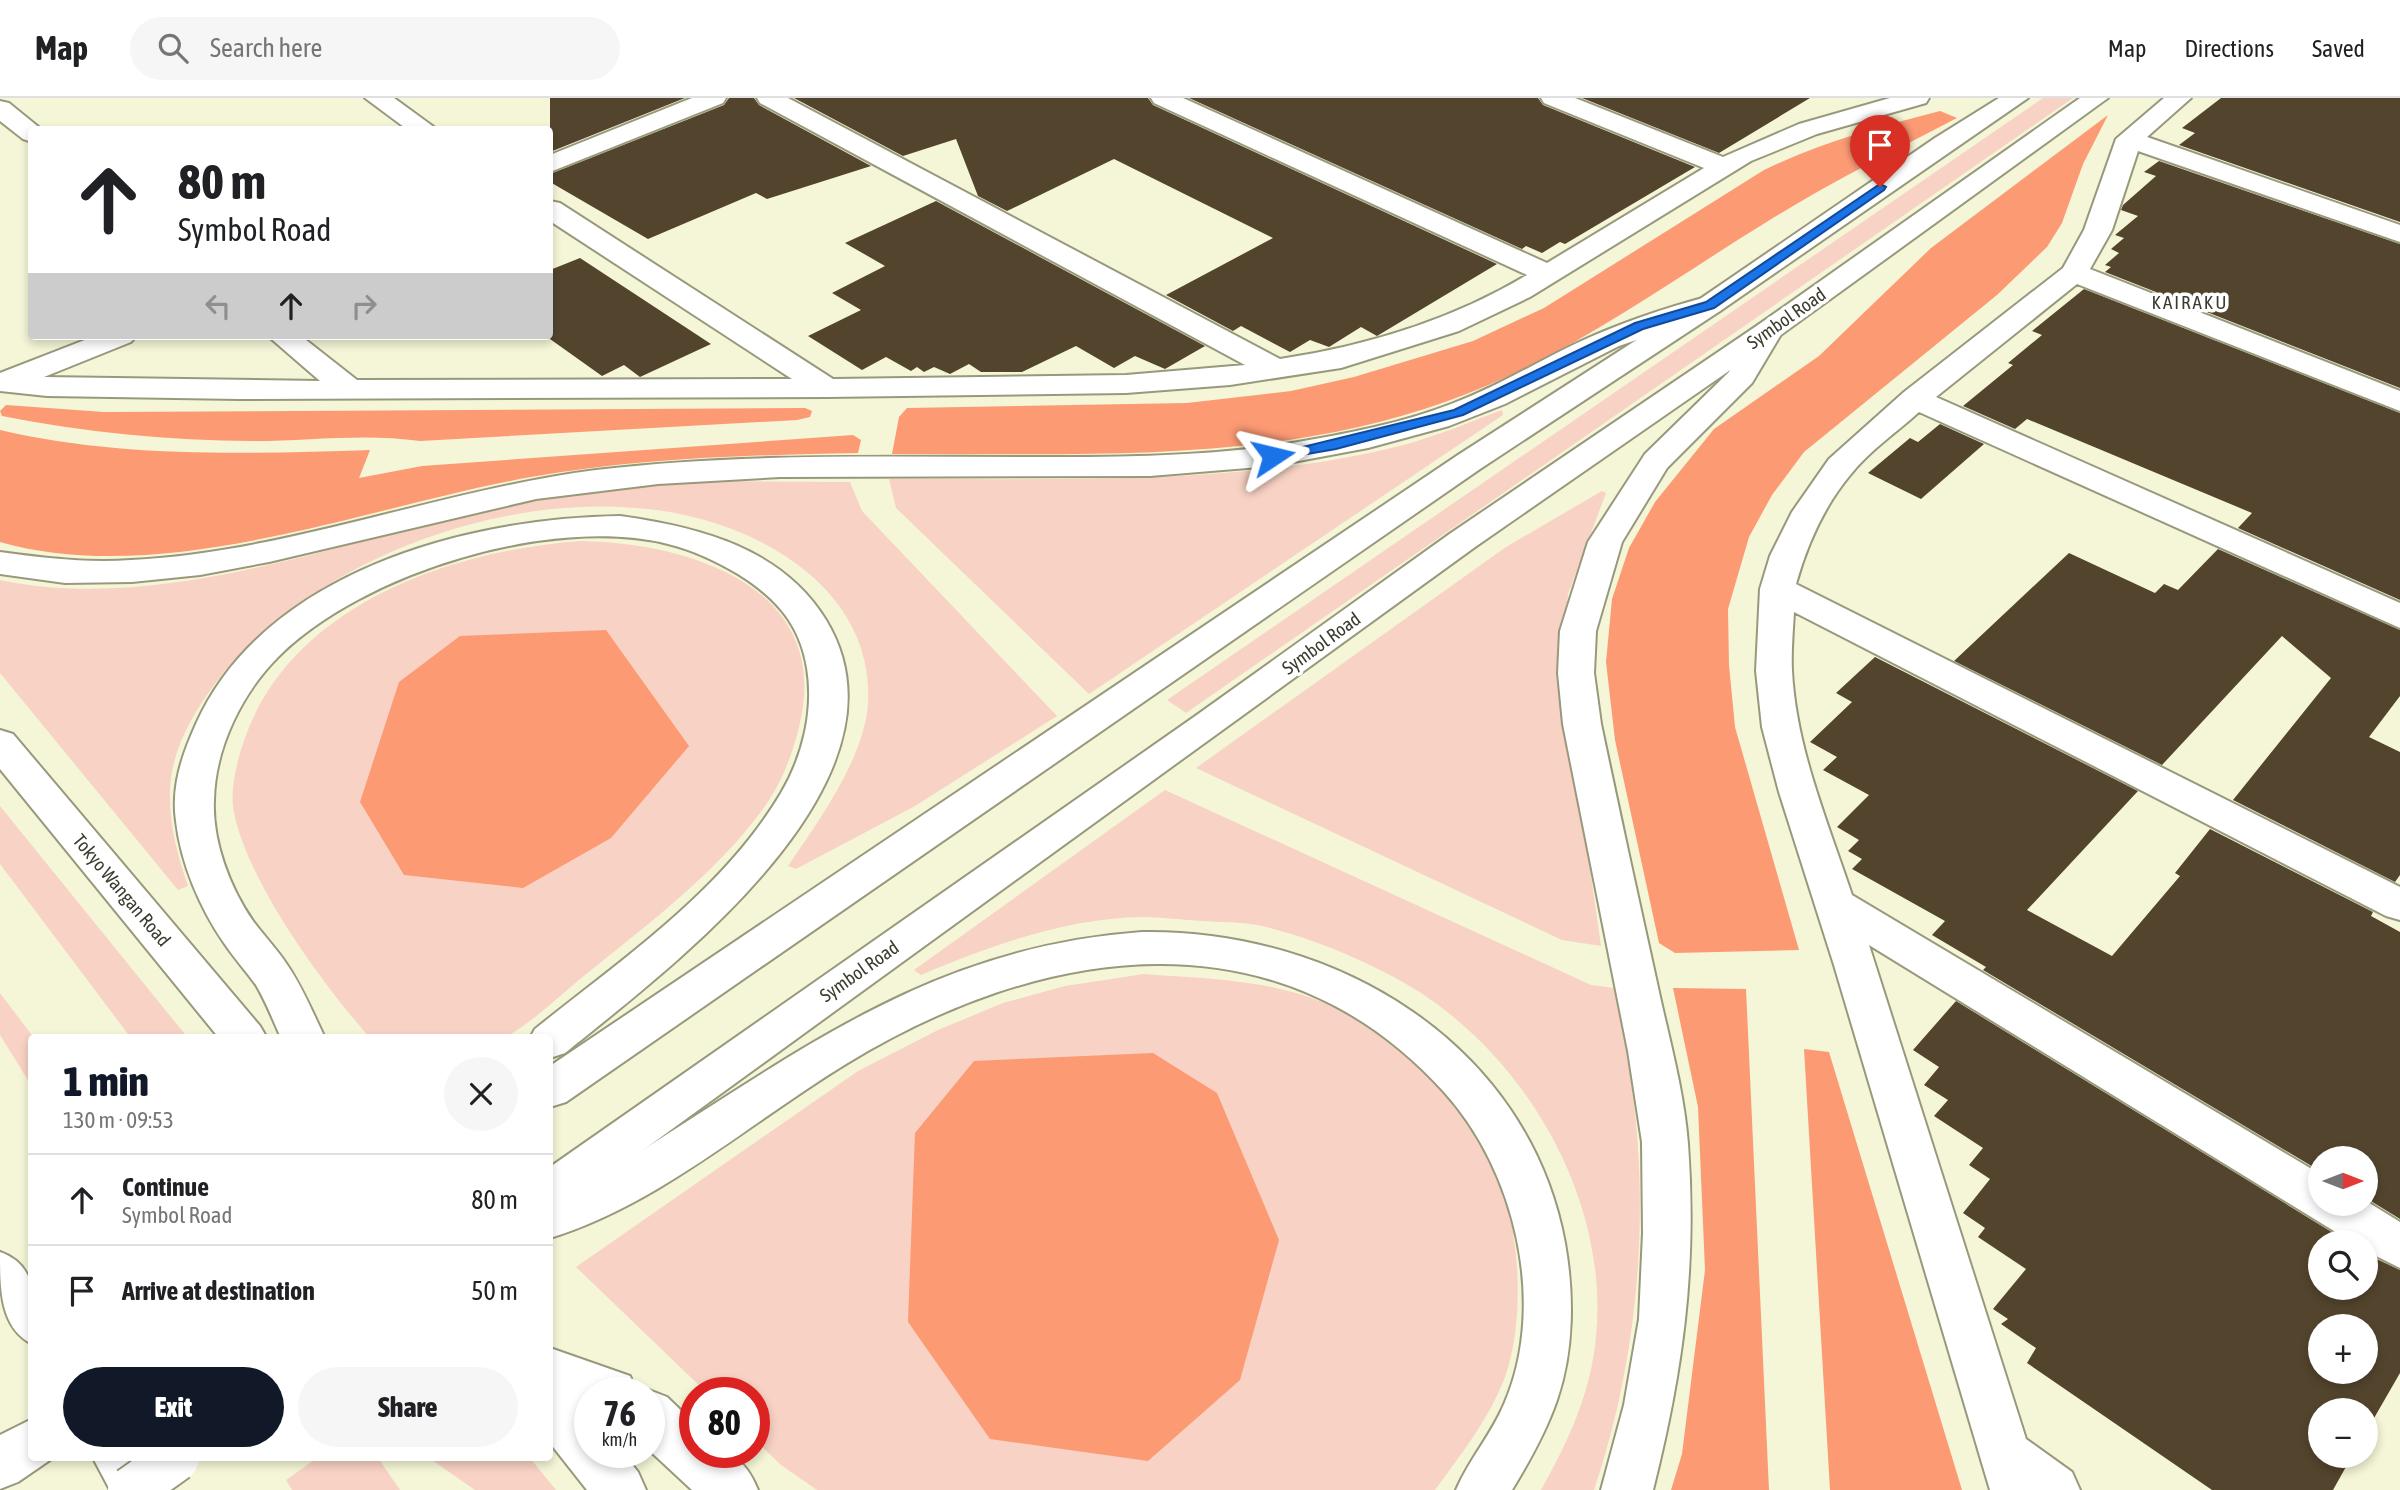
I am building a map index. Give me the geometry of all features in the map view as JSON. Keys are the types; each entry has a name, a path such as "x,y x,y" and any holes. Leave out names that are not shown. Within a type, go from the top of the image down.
{"main road":[{"path":"377,98 420,126"},
{"path":"553,163 714,98"},
{"path":"769,98 1276,369"},
{"path":"1163,98 1549,274"},
{"path":"1553,98 1723,166"},
{"path":"2,382 60,387 350,390 827,388 1126,384 1183,381 1276,369 1341,359 1449,325 1520,291 1723,166 1808,129 1917,98"},
{"path":"553,1087 1145,686 1469,462 1710,305 1944,143 2016,98"},
{"name":"Symbol Road","path":"553,1190 1463,540 1768,331 2096,98"},
{"path":"2053,1490 2011,1472 1798,792 1782,727 1774,671 1777,589 1787,556 1808,512 1840,466 1915,399 2074,272 2098,230 2129,139 2179,98"},
{"path":"0,108 28,131"},
{"path":"2129,139 2400,234"},
{"path":"553,211 827,388"},
{"path":"2074,272 2400,402"},
{"path":"0,563 66,571 118,572 182,566 536,489 643,475 754,469 1149,467 1273,456 1374,436 1458,413 1639,326 1710,305"},
{"path":"1627,1490 1649,1405 1663,1319 1667,1233 1665,1142 1650,1051 1582,724 1576,673 1578,631 1605,542 1632,495 1673,443 1741,377 1768,331"},
{"path":"2,382 111,340"},
{"path":"288,340 350,390"},
{"path":"1915,399 2400,617"},
{"path":"301,1034 272,976 236,929 216,890 195,820 200,761 220,711 255,659 283,634 343,595 415,561 491,536 562,527 650,531 712,546 738,557 781,587 811,623 821,646 829,696 813,767 794,804 766,844 684,930 553,1039"},
{"path":"1777,589 2400,905"},
{"name":"Tokyo Wangan Road","path":"0,743 242,1034"},
{"path":"1835,904 2308,1191"},
{"path":"553,1217 614,1191 834,1049 885,1020 942,993 1000,972 1070,955 1140,948 1204,949 1254,957 1303,972 1352,995 1399,1023 1440,1057 1480,1100 1511,1150 1531,1203 1544,1264 1547,1326 1536,1388 1513,1440 1482,1490"},
{"path":"2350,1216 2400,1247"},
{"path":"0,1273 28,1316"},
{"path":"553,1372 574,1380"},
{"path":"553,1409 620,1490"},
{"path":"665,1430 695,1460 732,1490"},
{"path":"0,1464 28,1446"},
{"path":"121,1461 140,1490"},
{"path":"131,1490 172,1461"}],"shaded area":[{"path":"2043,98 2073,98 1186,713 1167,700"},
{"path":"1940,111 1957,118 1788,209 1570,344 1530,366 1445,402 1378,422 1310,437 1241,446 1101,454 892,454 899,417 907,408 1187,403 1291,391 1354,377 1473,341 1544,308 1764,170 1829,143"},
{"path":"2108,115 2083,164 2062,223 2047,247 1997,295 1804,452 1772,495 1749,537 1728,609 1729,665 1735,727 1799,950 1675,953 1659,943 1615,740 1606,662 1612,599 1629,548 1655,502 1714,429 1819,356 1931,248"},
{"path":"6,405 104,412 805,408 812,411 810,417 797,420 420,441 358,437 222,441 64,427 2,416 0,411"},
{"path":"1502,410 1503,415 1089,694 896,508 889,479 1150,477 1281,467 1345,458 1407,444"},
{"path":"0,430 91,446 137,450 231,453 370,450 359,478 422,466 853,435 861,440 858,453 735,456 653,462 531,477 266,538 197,550 129,556 63,554 0,542"},
{"path":"708,481 850,482 862,511 1057,716 915,806 796,869 788,866 849,768 865,725 868,704 866,666 861,648 845,615 822,585 807,572 740,532 663,511 580,507 496,518 413,543 337,579 270,626 217,681 185,733 171,776 172,827 188,886 178,890 0,673 0,580 58,588 116,588 176,582 294,559 467,515 557,497"},
{"path":"1602,491 1606,493 1568,594 1562,660 1565,736 1588,855 1601,946 1562,940 1196,768 1506,547"},
{"path":"581,541 666,551 708,564 744,583 774,608 795,640 804,679 799,727 793,749 775,790 763,809 725,854 660,915 517,1030 510,1034 367,1034 331,990 290,932 271,901 242,841 234,813 233,784 246,735 269,689 301,650 340,618 384,592 432,572 482,557"},
{"path":"606,630 689,746 611,838 523,888 404,875 360,802 399,682 460,636"},
{"path":"1165,790 1591,985 1614,988 1630,1076 1637,1138 1639,1240 1630,1342 1621,1392 1594,1490 1541,1490 1560,1454 1584,1397 1596,1337 1597,1290 1591,1244 1579,1199 1562,1156 1539,1114 1512,1076 1480,1041 1446,1011 1406,984 1330,948 1280,931 1237,923 1142,917 1085,922 1001,944 921,975 914,970"},
{"path":"0,806 185,1034 128,1034 0,864"},
{"path":"1144,974 1221,980 1296,993 1351,1016 1403,1051 1448,1094 1467,1118 1495,1166 1504,1193 1516,1253 1517,1313 1514,1342 1502,1385 1476,1432 1435,1490 817,1490 770,1454 770,1377 690,1377 576,1267 858,1071 938,1030 1003,1003 1065,986"},
{"path":"1673,988 1746,989 1769,1490 1671,1490 1682,1454 1705,1270 1698,1107"},
{"path":"0,993 31,1034 28,1034 28,1080 0,1035"},
{"path":"1804,1049 1829,1052 1962,1490 1830,1490"},
{"path":"1153,1053 1217,1093 1279,1240 1240,1380 1148,1461 990,1439 908,1322 915,1133 974,1061"},
{"path":"313,1461 380,1461 400,1490 292,1490 286,1480"},
{"path":"433,1461 532,1461 556,1490 475,1490"}],"building":[{"path":"550,98 685,98 553,151 553,126 550,126"},
{"path":"729,98 754,98 759,105 871,166 767,199 756,193 648,239 553,184 553,173 724,105"},
{"path":"794,98 1148,98 1153,105 1497,264 1377,336 1361,327 1329,347 1310,340 1290,352 1241,326 1233,331 1166,295 1273,238 1114,159 1007,211 978,196 956,139 903,156"},
{"path":"1189,98 1538,98 1543,105 1695,167 1565,244 1560,242 1542,253 1526,246 1522,249"},
{"path":"1582,98 1810,98 1719,153"},
{"path":"2221,98 2400,98 2400,222 2179,145 2195,133 2182,128"},
{"path":"2159,161 2400,244 2400,388 2105,272 2111,267 2105,265 2119,253 2111,249 2124,238 2115,235 2138,216 2121,210 2123,205 2156,176 2144,172"},
{"path":"936,201 1205,346 1165,369 1135,356 1114,368 1076,346 1022,372 981,372 969,364 950,374 934,367 924,372 917,367 911,371 886,357 862,370 808,336 861,310 832,293 885,266 845,243"},
{"path":"580,258 711,344 640,377 624,365 602,376 551,340 553,269"},
{"path":"2084,289 2400,413 2400,600 2238,528 2252,513 2027,419 2015,429 1963,406 2013,365 2008,363 2042,335 2032,331"},
{"path":"1940,424 1984,444 1921,499 1868,473 1910,438 1918,442"},
{"path":"2218,549 2400,630 2400,696 2369,737 2400,752 2400,875 2395,882 2233,800 2331,678 2282,636 2162,765 1954,661 2069,553 2155,593 2164,584 2178,590"},
{"path":"1875,657 2138,791 2027,910 2112,956 2180,876 2175,873 2210,829 2373,912 2371,916 2400,932 2400,1219 2378,1205 2378,1146 2308,1146 2308,1164 1983,970 1986,967 1932,935 1945,921 1852,869 1862,859 1848,851 1859,840 1837,827 1869,795 1823,770 1837,757 1810,742 1852,702 1836,693"},
{"path":"1956,1001 2328,1230 2308,1230 2308,1300 2378,1300 2378,1260 2400,1270 2400,1373 2378,1411 2378,1398 2308,1398 2308,1468 2345,1468 2333,1490 2212,1490 2027,1363 2036,1348 2001,1324 2008,1319 1993,1309 2026,1269 1978,1237 1985,1228 1963,1213 1990,1179 1969,1165 1983,1148 1934,1116 1948,1100 1924,1085 1939,1067 1913,1050"}],"district":[{"name":"KAIRAKU","path":"2190,302"}],"route":[{"path":"1273,456 1336,445 1458,413 1639,326 1710,305 1880,187"}]}
